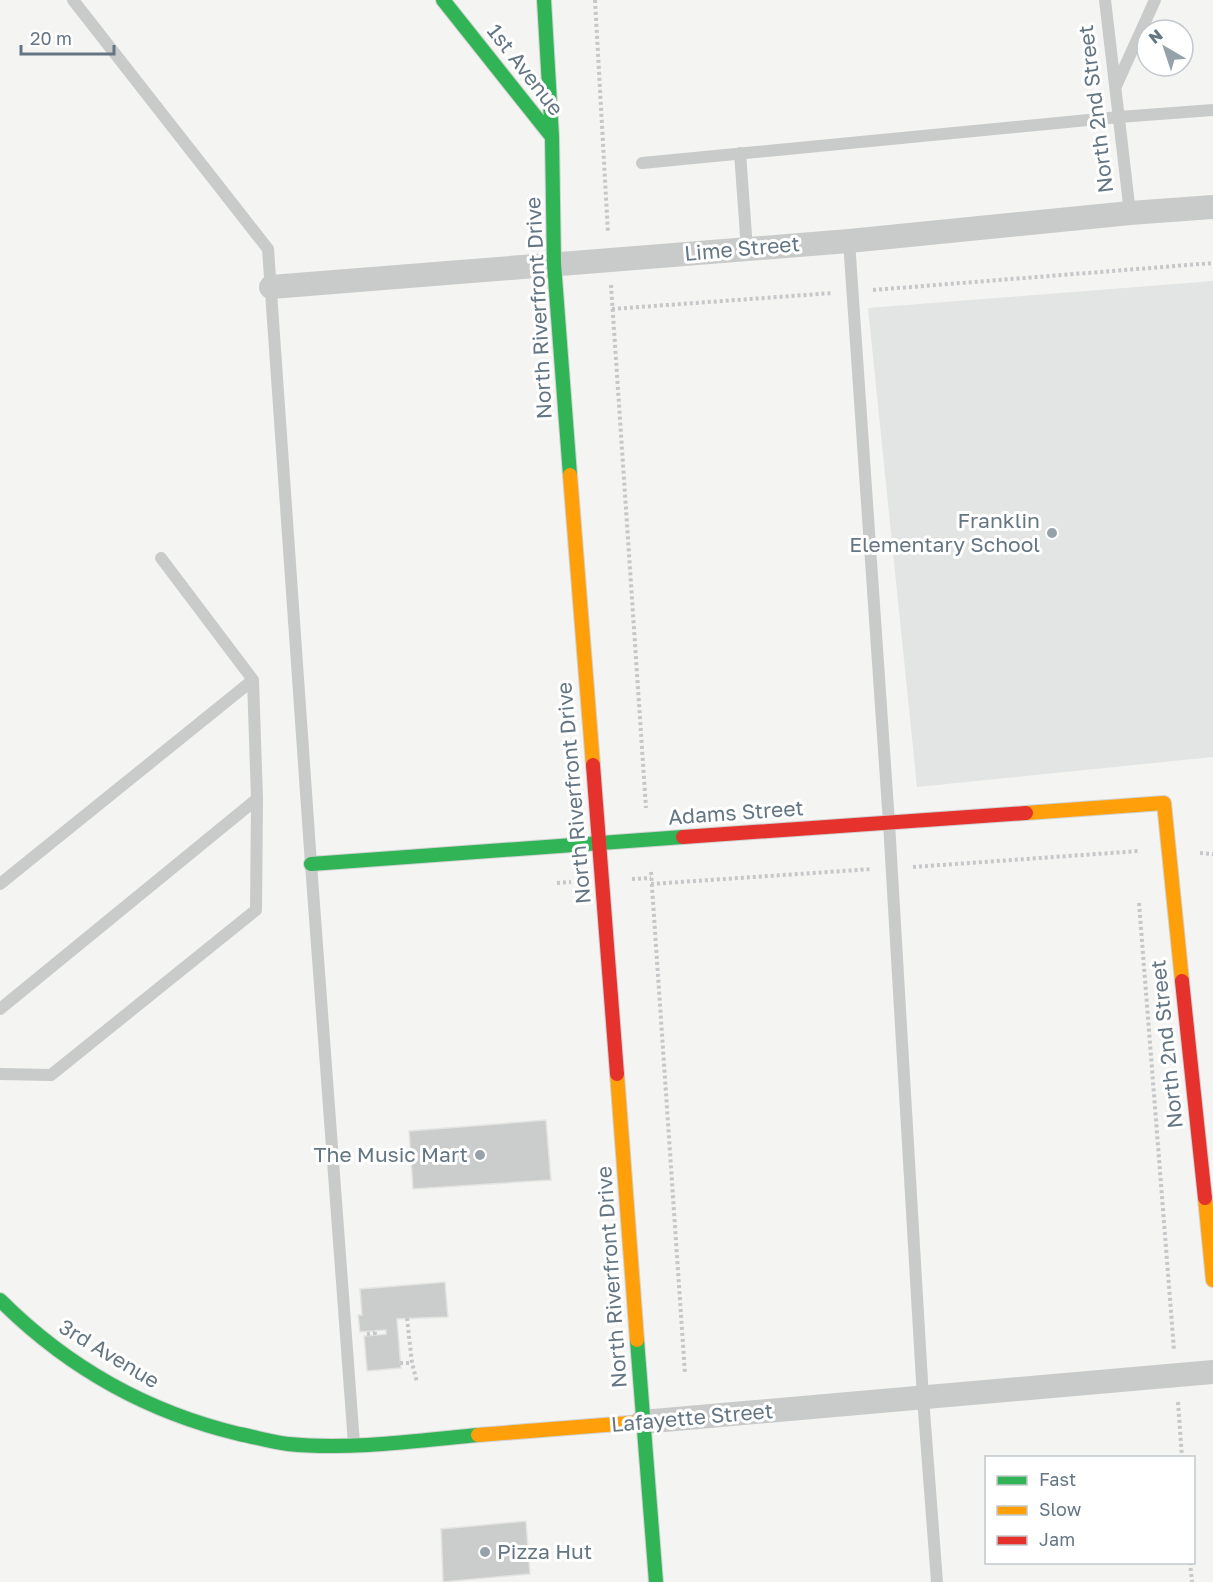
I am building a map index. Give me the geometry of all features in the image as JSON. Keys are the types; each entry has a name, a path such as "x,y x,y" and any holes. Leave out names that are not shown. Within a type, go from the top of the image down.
{"street":[{"name":"1st Avenue","path":"443,0 552,137"},
{"name":"North Riverfront Drive","path":"544,0 552,137 554,264 656,1582"},
{"name":"Lime Street","path":"271,287 849,241 1213,207"},
{"name":"Adams Street","path":"311,864 1164,803"},
{"name":"North 2nd Street","path":"1164,803 1213,1280"},
{"name":"3rd Avenue","path":"0,1300 49,1345 80,1366 174,1415"},
{"name":"Lafayette Street","path":"174,1415 230,1433 286,1444 354,1445 1213,1372"}],"lane":[{"path":"73,0 268,249 354,1445"},
{"name":"North 2nd Street","path":"1105,0 1130,213"},
{"path":"1115,87 1155,0"},
{"path":"642,163 1213,110"},
{"path":"740,153 747,249"},
{"path":"849,241 889,823 923,1398 937,1582"},
{"path":"0,1074 51,1075 256,910 258,799 253,680 161,558"},
{"path":"0,884 253,680"},
{"path":"0,1009 258,799"}],"path":[{"path":"594,0 612,309 685,1374"},
{"path":"612,309 1213,263"},
{"path":"651,884 1135,851 1213,854"},
{"path":"1135,851 1136,863"},
{"path":"1139,898 1182,1456"},
{"path":"407,1318 412,1363 417,1382"},
{"path":"400,1363 412,1363"},
{"path":"1190,1564 1192,1582"}],"shaded area":[{"name":"Franklin Elementary School","path":"1213,281 1213,757 917,787 868,308"}],"building":[{"name":"The Music Mart","path":"546,1120 551,1180 413,1189 409,1131"},
{"path":"445,1282 448,1317 397,1319 401,1368 367,1371 364,1336 386,1334 386,1330 360,1332 358,1315 362,1315 360,1289"},
{"name":"Pizza Hut","path":"526,1521 530,1574 443,1582 441,1529"}],"traffic: fast":[{"path":"443,0 552,137"},
{"path":"544,0 552,137 554,264 570,475"},
{"path":"311,864 683,837"},
{"path":"0,1300 25,1324 80,1366 140,1399 205,1425 275,1442 311,1446 383,1444 478,1435"},
{"path":"637,1340 656,1582"}],"traffic: slow":[{"path":"570,475 593,765"},
{"path":"1026,813 1164,803 1182,981"},
{"path":"617,1074 637,1340"},
{"path":"1205,1198 1213,1280"},
{"path":"478,1435 642,1422"}],"traffic: jam":[{"path":"593,765 617,1074"},
{"path":"683,837 1026,813"},
{"path":"1182,981 1205,1198"}],"place":[{"name":"Franklin Elementary School","path":"1052,533"},
{"name":"The Music Mart","path":"480,1155"},
{"name":"Pizza Hut","path":"485,1552"}]}
